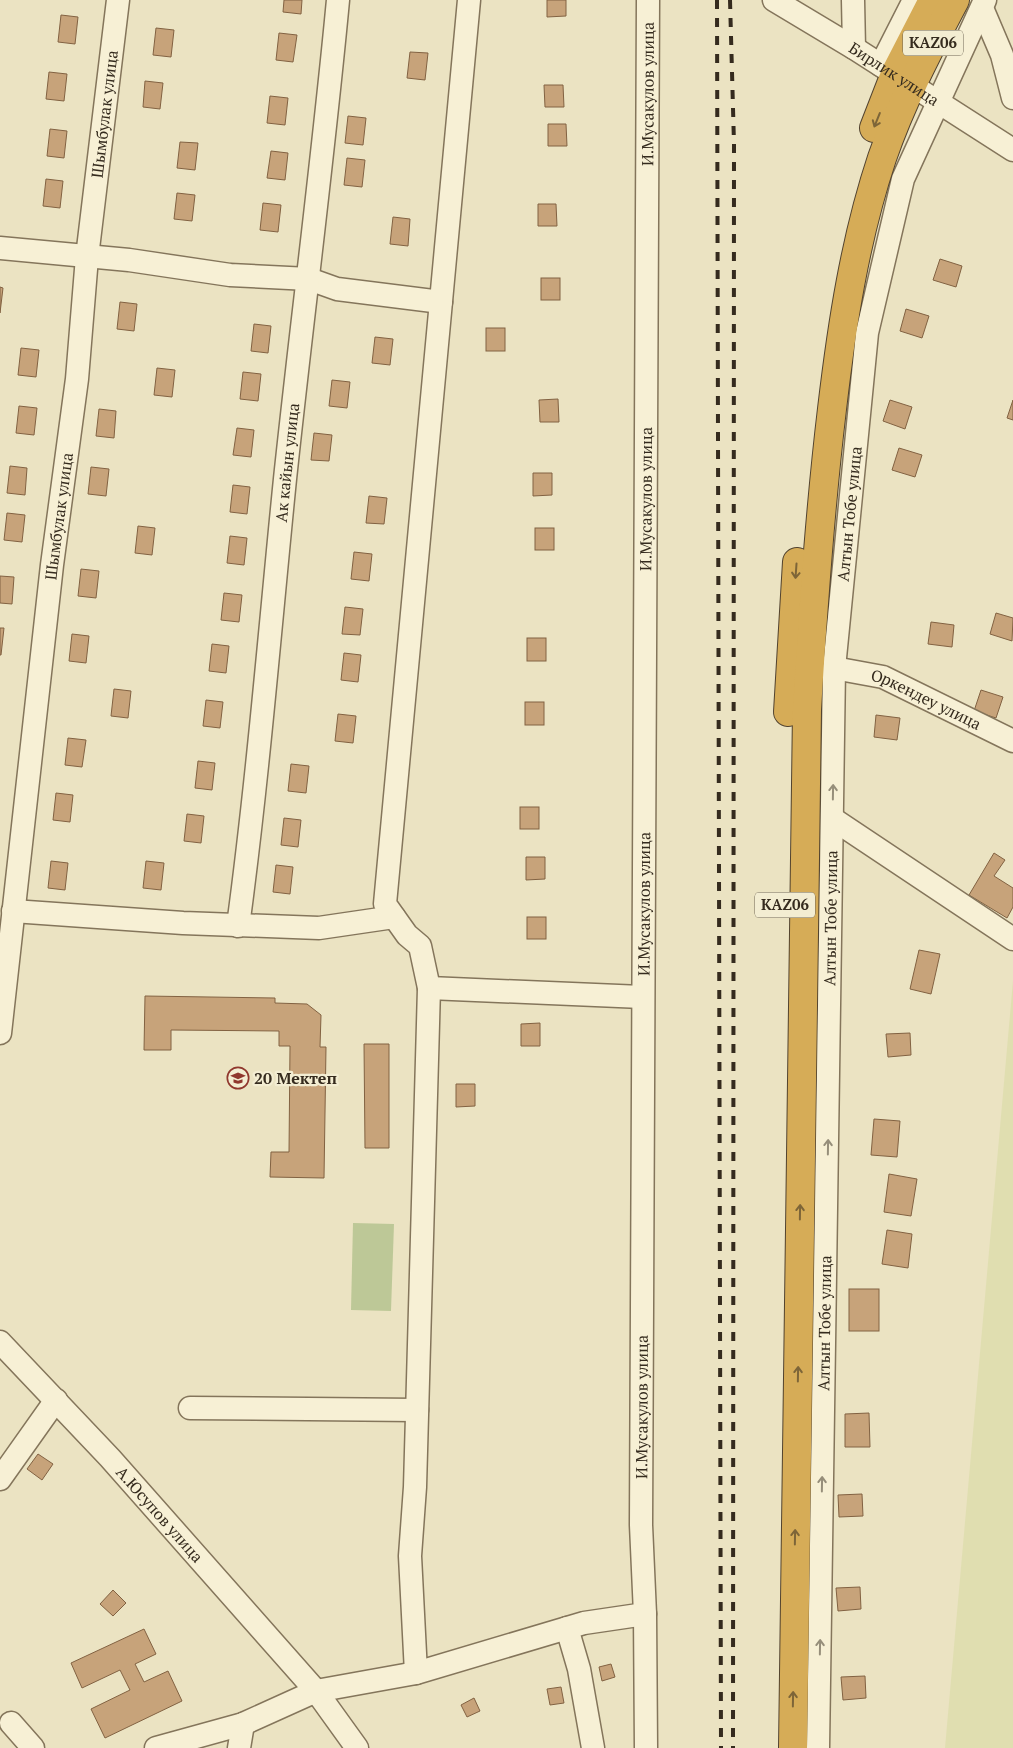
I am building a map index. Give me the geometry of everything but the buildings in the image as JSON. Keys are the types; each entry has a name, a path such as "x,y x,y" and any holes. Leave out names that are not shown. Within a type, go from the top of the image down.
{"highway":[{"name":"KАZ06","path":"774,1748 788,710 798,544 819,361 846,212 865,151 896,75 933,0"},
{"name":"KАZ06","path":"792,1748 807,710 817,546 838,363 864,217 882,157 896,75 955,0"}],"street":[{"name":"Шымбулак улица","path":"0,1033 52,565 76,379 87,257 118,0"},
{"name":"Ак кайын улица","path":"238,926 250,840 286,478 338,0"},
{"path":"416,1673 410,1556 417,1410 428,988 420,946 407,935 385,904 469,0"},
{"name":"И.Мусакулов улица","path":"646,1748 645,1614 641,1525 648,0"},
{"name":"Бирлик улица","path":"774,0 854,48 1013,150"},
{"path":"853,0 854,48"},
{"path":"896,75 914,0"},
{"path":"984,4 1002,55 1013,98"},
{"name":"Алтын Тобе улица","path":"818,1748 834,668 867,333 903,179 984,4"},
{"path":"0,248 129,260 230,275 309,279 337,289 441,302"},
{"name":"Оркендеу улица","path":"834,668 883,677 1013,741"},
{"path":"833,819 1013,938"},
{"path":"13,910 238,926 319,928 394,917"},
{"name":"И.Мусакулов улица","path":"428,988 642,997"},
{"name":"А.Юсупов улица","path":"0,1342 116,1465 316,1691 357,1748"},
{"path":"0,1479 56,1400"},
{"path":"190,1408 417,1410"},
{"path":"156,1748 213,1739 316,1691 416,1673 584,1623 645,1614"},
{"path":"567,1628 579,1669 593,1748"},
{"path":"11,1723 33,1748"},
{"path":"239,1748 243,1724"}],"shaded area":[{"path":"1013,981 1013,1748 945,1748"}],"green space":[{"path":"353,1223 394,1224 391,1311 351,1310"}],"railway":[{"path":"717,0 721,1748"},
{"path":"730,0 734,144 733,1748"}],"place":[{"name":"20 Мектеп","path":"238,1078"}]}
